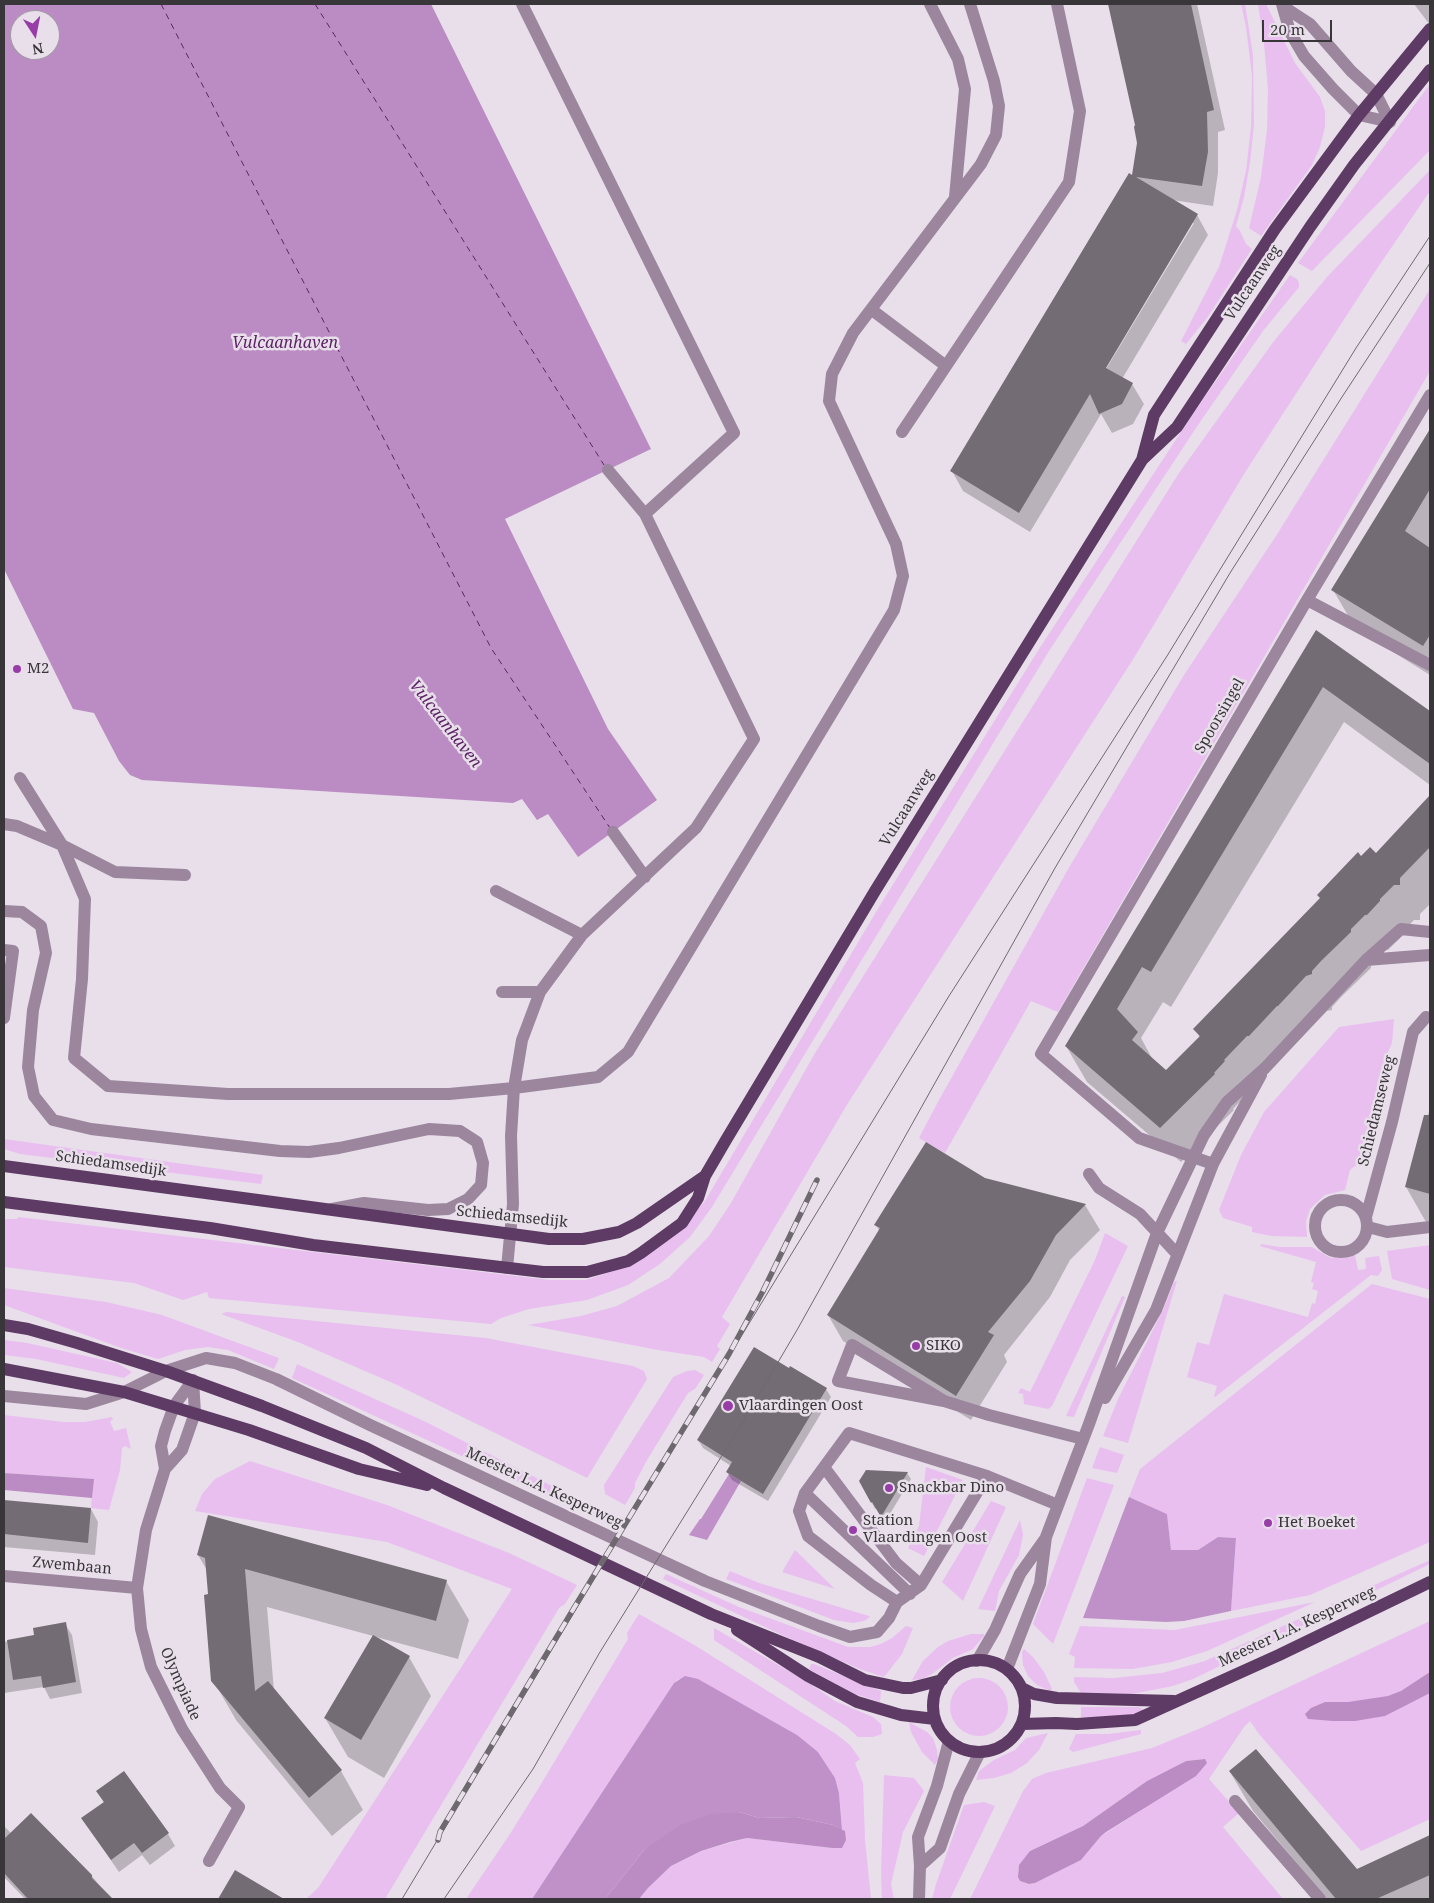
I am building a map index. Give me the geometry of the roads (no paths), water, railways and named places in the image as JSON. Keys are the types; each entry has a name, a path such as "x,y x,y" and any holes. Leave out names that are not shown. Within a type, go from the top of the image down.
{"main road":[{"name":"Vulcaanweg","path":"1142,460 1154,415 1275,229 1359,115 1430,29"},
{"name":"Vulcaanweg","path":"705,1176 875,891 1142,460 1177,427 1310,227 1354,165 1430,70"},
{"name":"Schiedamsedijk","path":"4,1166 549,1239 583,1239 619,1232 637,1223 705,1176"},
{"path":"4,1202 210,1228 312,1244 507,1268 543,1272 587,1272 628,1261 682,1222 698,1198 705,1176"},
{"path":"4,1325 28,1329 60,1338 193,1380 366,1448 444,1488 711,1614 819,1657 865,1680 903,1688 911,1688 942,1680"},
{"path":"4,1369 124,1392 249,1430 359,1469 444,1488"},
{"name":"Meester L.A. Kesperweg","path":"1022,1724 1077,1724 1135,1720 1279,1656 1430,1582"},
{"path":"711,1614 808,1676 857,1702 901,1715 935,1719"},
{"path":"977,1660 993,1662 1007,1669 1022,1688 1025,1706 1022,1724 1012,1739 997,1749 980,1752 963,1749 949,1741 935,1719 934,1699 942,1680 957,1666 977,1660"},
{"name":"Meester L.A. Kesperweg","path":"1022,1688 1034,1694 1057,1698 1176,1701"}],"street":[{"path":"522,4 734,433 645,514"},
{"path":"930,4 958,59 965,89 955,197"},
{"path":"20,778 62,845 85,899 82,979 74,1058 108,1086 238,1094 450,1094 598,1077 628,1052 894,610 903,576 896,544 830,401 832,374 854,333 955,197 982,164 996,135 999,106 994,81 970,4"},
{"path":"902,432 1069,182 1080,111 1057,4"},
{"path":"1283,5 1310,24 1334,52 1376,94 1390,122"},
{"path":"1283,5 1290,32 1304,56 1333,89 1359,115 1390,122"},
{"path":"872,310 946,366"},
{"name":"Spoorsingel","path":"1194,1157 1140,1138 1041,1054 1307,600 1430,395"},
{"path":"507,1268 512,1204 511,1136 514,1088 522,1040 540,992 582,935 696,828 754,739 645,514 608,470"},
{"path":"1307,600 1430,665"},
{"path":"4,824 17,826 62,845 115,872 185,875"},
{"path":"612,832 645,877"},
{"path":"496,891 582,935"},
{"path":"4,911 22,912 41,926 46,953 33,1010 28,1067 34,1096 53,1120 91,1129 310,1152 339,1148 429,1129 460,1131 477,1142 483,1163 481,1185 468,1199 448,1209 428,1210 364,1203 324,1210"},
{"path":"1007,1669 1040,1584 1046,1537 1089,1424 1157,1233 1204,1135 1227,1102 1265,1068 1366,960 1401,929 1430,932"},
{"path":"4,950 13,951 4,1018"},
{"path":"1366,960 1430,955"},
{"path":"502,992 540,992"},
{"name":"Schiedamseweg","path":"1367,1222 1413,1032 1426,1017"},
{"path":"1089,1424 1156,1310 1213,1164 1265,1068"},
{"path":"1194,1157 1213,1164"},
{"path":"1089,1174 1099,1188 1140,1214 1177,1254"},
{"path":"1367,1222 1365,1238 1357,1247 1346,1252 1335,1252 1324,1247 1317,1238 1314,1226 1317,1214 1325,1204 1336,1199 1349,1200 1360,1206 1367,1222 1387,1232 1430,1228"},
{"path":"944,1401 852,1346 838,1381 944,1401 989,1415 1083,1439"},
{"name":"Meester L.A. Kesperweg","path":"4,1396 86,1404 124,1392 166,1371 206,1358 235,1363 276,1379 370,1425 705,1581 819,1626 850,1637 876,1632 889,1618 897,1602"},
{"name":"Olympiade","path":"165,1469 161,1446 174,1406 193,1380"},
{"name":"Olympiade","path":"193,1380 195,1413 182,1450 165,1469 146,1530 137,1588 140,1629 155,1675 182,1729 220,1788 239,1807 209,1861"},
{"path":"987,1476 921,1585 897,1602 871,1585 808,1536 798,1511 805,1493 848,1433 987,1476 1058,1505"},
{"path":"824,1467 896,1563 921,1585"},
{"path":"805,1493 910,1594"},
{"path":"977,1660 995,1630 1020,1574 1046,1537"},
{"name":"Zwembaan","path":"4,1576 137,1588"},
{"path":"919,1899 920,1866 918,1837 937,1786 949,1741"},
{"path":"920,1866 940,1848 959,1794 980,1752"},
{"path":"1235,1801 1320,1899"}],"water":[{"name":"Vulcaanhaven","path":"4,4 431,4 651,449 505,519 608,729 657,800 578,857 548,814 537,820 522,799 513,803 142,780 130,775 119,761 94,713 73,709 4,569"},
{"path":"4,1473 94,1479 92,1498 4,1490"},
{"path":"1430,1672 1430,1693 1385,1716 1355,1721 1333,1721 1308,1719 1305,1714 1311,1708 1325,1702 1348,1702 1388,1696 1401,1691"},
{"path":"1205,1759 1207,1763 1196,1776 1106,1832 1081,1860 1035,1883 1029,1884 1020,1881 1018,1877 1019,1865 1030,1851 1083,1826 1147,1781 1186,1761"},
{"path":"739,1812 760,1818 796,1817 833,1825 845,1831 846,1840 842,1848 747,1838 730,1842 701,1851 671,1866 639,1899 605,1899 644,1850 680,1825 711,1814"}],"tram line":[{"path":"402,1899 665,1461 949,996 1167,656 1356,348 1430,236"},
{"path":"444,1899 533,1769 600,1652 744,1420 797,1330 1055,868 1230,573 1430,263"}],"railway":[{"path":"438,1840 440,1832 574,1608 729,1354 763,1291 817,1180"}],"place":[{"name":"M2","path":"17,669"},
{"name":"SIKO","path":"916,1346"},
{"name":"Vlaardingen Oost","path":"728,1406"},
{"name":"Snackbar Dino","path":"889,1488"},
{"name":"Het Boeket","path":"1268,1523"},
{"name":"Station Vlaardingen Oost","path":"853,1530"}]}
